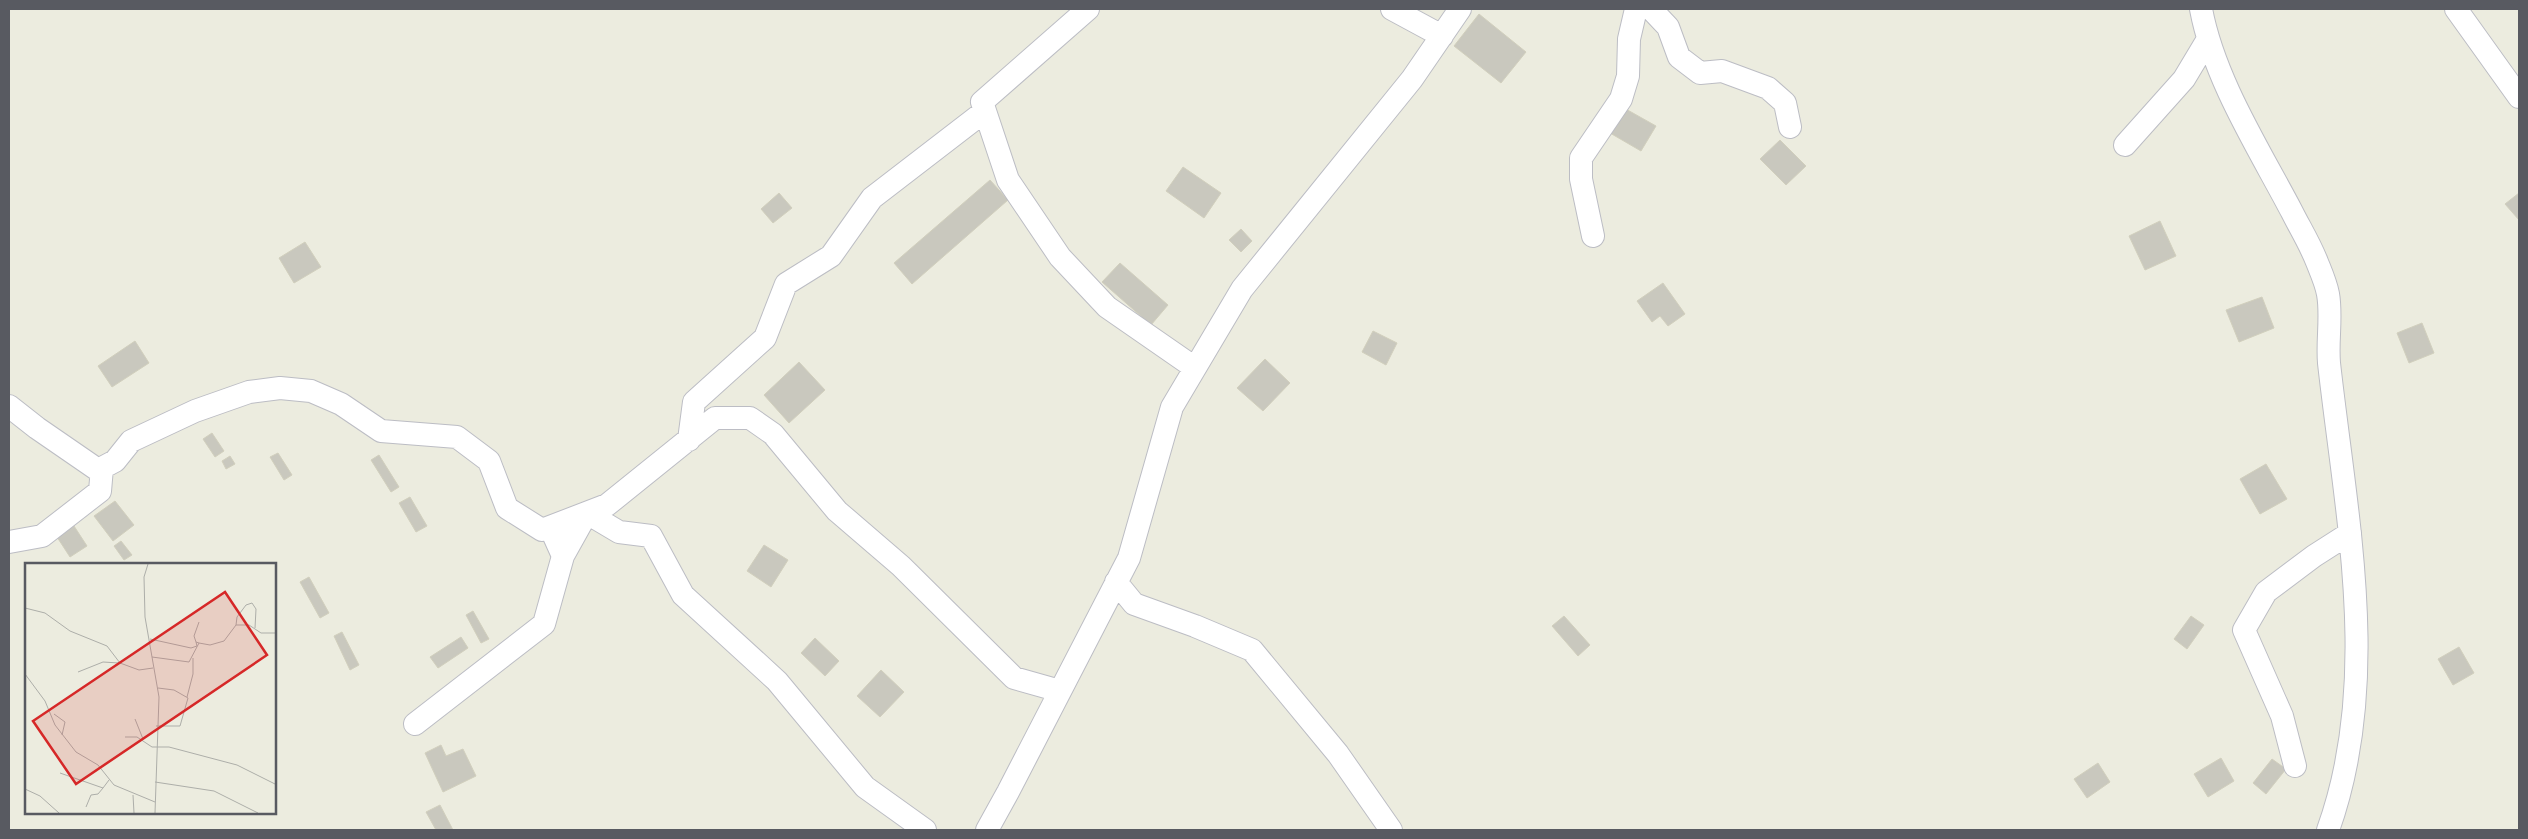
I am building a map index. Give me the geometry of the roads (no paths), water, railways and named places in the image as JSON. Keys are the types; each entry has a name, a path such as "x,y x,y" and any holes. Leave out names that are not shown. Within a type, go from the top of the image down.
{"street":[{"path":"1088,9 982,102 984,111 1008,180 1060,257 1107,307 1195,368"},
{"path":"1392,9 1442,36"},
{"path":"987,830 1128,558 1172,407 1242,289 1412,79 1460,9"},
{"path":"1593,236 1580,179 1582,158 1621,99 1628,76 1629,39 1636,9"},
{"path":"1651,9 1668,27 1679,56 1700,73 1722,70 1768,88 1785,103 1790,127"},
{"path":"2201,9 2208,39 2234,100 2316,260 2328,294 2329,361 2350,533 2357,664 2352,726 2338,802 2328,830"},
{"path":"2456,9 2519,97"},
{"path":"2125,145 2184,79 2208,39"},
{"path":"689,440 694,402 765,338 786,284 831,256 872,198 984,111"},
{"path":"9,406 36,428 98,470 115,461 130,441 195,411 249,392 280,388 311,391 342,404 381,431 457,437 489,461 507,508 542,530 607,505 715,418 750,418 773,434 836,511 901,566 1014,678 1060,691"},
{"path":"9,542 42,536 100,491 102,468"},
{"path":"415,724 544,624 563,556 587,513"},
{"path":"587,513 619,532 651,536 683,595 776,681 865,787 925,830"},
{"path":"550,527 563,556"},
{"path":"2295,766 2282,716 2244,630 2266,592 2314,556 2350,533"},
{"path":"1116,582 1134,604 1195,626 1252,650 1338,754 1391,830"}]}
